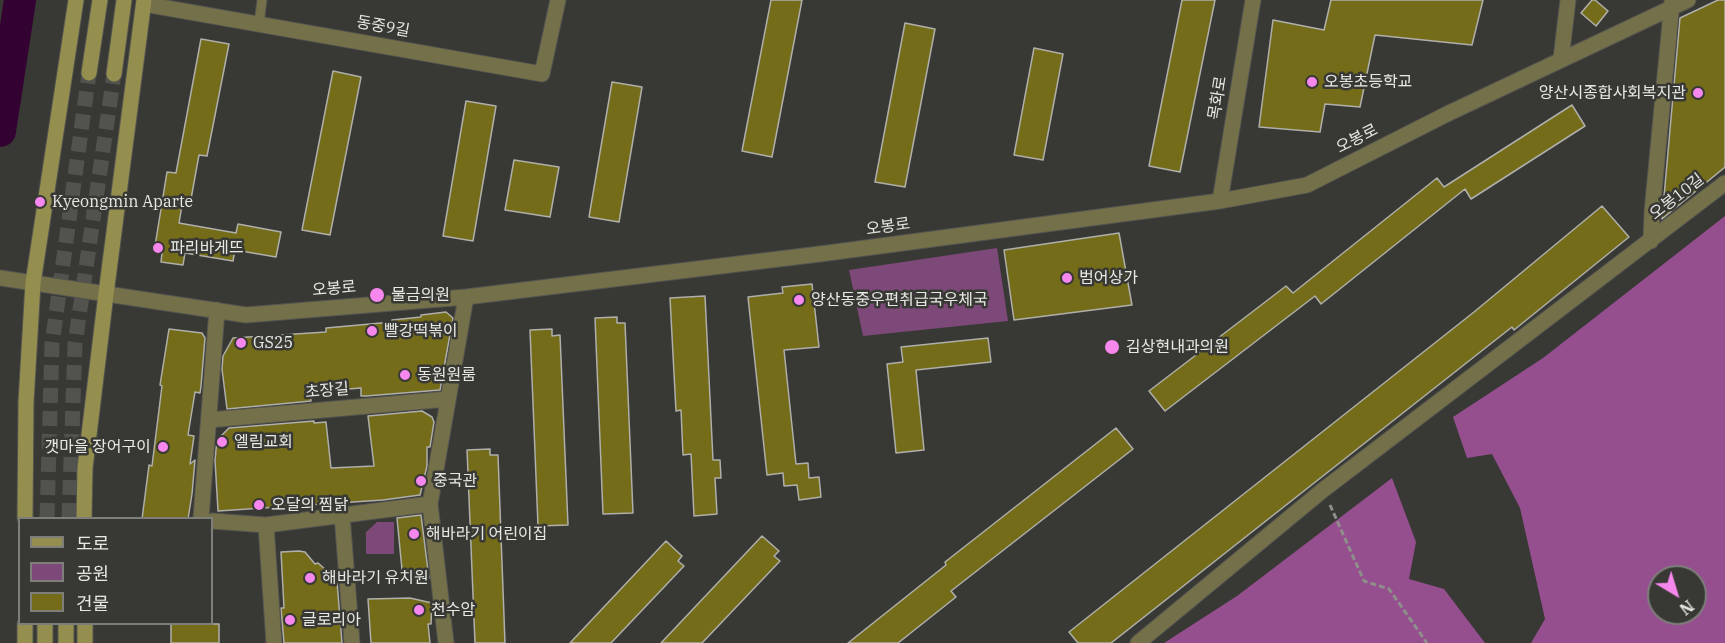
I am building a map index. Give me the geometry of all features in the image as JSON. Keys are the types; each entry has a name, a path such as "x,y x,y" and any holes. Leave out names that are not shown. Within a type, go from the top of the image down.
{"main road":[{"path":"25,517 26,402 33,283 76,0"},
{"path":"89,73 100,0"},
{"path":"114,74 124,0"},
{"path":"84,517 85,468 144,2"},
{"path":"25,625 25,643"},
{"path":"45,625 45,643"},
{"path":"66,625 66,643"},
{"path":"85,625 85,643"}],"street":[{"name":"동중9길","path":"144,2 542,74 558,0"},
{"name":"목화로","path":"1220,201 1253,0"},
{"path":"1561,58 1568,0"},
{"path":"1138,643 1323,490 1651,241 1671,4 1688,0"},
{"name":"오봉로","path":"6,278 246,315 466,297 812,255 1220,201 1307,185 1671,4"},
{"name":"오봉10길","path":"1651,241 1725,183"},
{"path":"446,643 430,504 466,297"},
{"path":"201,517 217,310"},
{"name":"초장길","path":"209,420 448,399"},
{"path":"213,521 266,525 430,504"},
{"path":"342,515 352,643"},
{"path":"266,525 274,643"}],"lane":[{"path":"259,24 262,0"}],"path":[{"path":"1323,490 1364,581 1389,589 1427,643"}],"green space":[{"path":"997,248 1008,321 863,336 849,270"},
{"path":"377,522 394,522 394,554 366,554 366,532"}],"shaded area":[{"path":"1725,216 1725,643 1531,643 1545,619 1520,508 1492,454 1467,458 1453,417 1543,358"},
{"path":"1392,478 1416,542 1409,579 1444,589 1485,643 1164,643 1237,596"}],"building":[{"path":"771,0 802,0 772,157 742,151"},
{"path":"1182,0 1215,0 1180,172 1149,166"},
{"name":"오봉초등학교","path":"1331,0 1483,0 1472,45 1375,35 1360,107 1325,104 1320,132 1259,127 1273,20 1324,30"},
{"path":"1592,0 1608,11 1596,26 1581,13"},
{"name":"양산시종합사회복지관","path":"1718,0 1725,0 1725,167 1662,219 1680,18"},
{"path":"905,23 935,29 905,187 875,182"},
{"path":"201,39 229,44 207,156 199,155 191,199 182,205 179,223 236,233 238,224 281,232 276,257 235,250 233,261 185,253 183,265 161,262 162,253 154,252 167,172 176,173"},
{"path":"1034,48 1063,54 1043,160 1014,155"},
{"path":"333,71 361,77 330,235 302,230"},
{"path":"612,82 642,87 619,222 589,217"},
{"path":"466,101 496,106 473,241 443,236"},
{"path":"1572,105 1585,126 1471,199 1465,189 1321,304 1315,296 1165,411 1149,391 1286,286 1293,293 1437,178 1444,187"},
{"path":"514,160 559,167 550,217 505,210"},
{"path":"1602,206 1629,237 1514,330 1512,327 1111,643 1078,643 1069,632 1474,312"},
{"name":"범어상가","path":"1119,233 1132,305 1014,320 1004,250"},
{"path":"812,284 819,347 784,350 796,464 808,463 809,478 819,477 821,497 799,500 797,485 784,486 783,473 767,475 748,297 783,293 782,287"},
{"path":"705,296 713,460 720,460 721,478 715,478 717,514 694,516 691,454 683,455 681,410 676,411 670,298"},
{"path":"446,312 453,318 440,390 366,396 361,396 361,388 310,392 311,401 227,409 222,369 223,356 233,338 326,332 326,328 392,322 392,320"},
{"path":"617,317 617,323 625,323 633,513 603,514 595,318"},
{"path":"169,329 202,333 205,338 200,393 195,392 188,435 194,436 190,464 195,460 188,517 142,517 149,465 152,466 162,386 160,385"},
{"path":"552,329 552,336 560,335 568,525 538,526 530,330"},
{"path":"988,338 991,362 916,370 924,450 896,453 887,364 903,362 901,347"},
{"path":"422,411 432,417 434,422 430,447 427,447 427,466 420,495 383,500 218,511 215,460 217,440 229,428 326,422 331,468 374,466 368,416"},
{"path":"1116,428 1133,449 951,591 956,597 898,643 848,643 946,565 945,562"},
{"path":"490,449 490,455 498,455 505,643 475,643 467,450"},
{"path":"421,515 429,578 403,580 397,518"},
{"path":"762,536 779,551 774,556 780,561 702,643 661,643"},
{"path":"666,541 682,556 678,561 684,566 611,643 570,643"},
{"path":"281,552 305,552 315,564 318,563 326,570 336,569 342,643 284,643 281,608 284,608"},
{"path":"410,598 432,603 431,624 428,624 430,643 371,643 368,599"},
{"path":"219,624 219,643 171,643 171,625"}],"waterway":[{"path":"0,131 20,0"}],"tunnel":[{"path":"47,517 52,344 89,73"},
{"path":"69,517 75,344 114,74"}],"place":[{"name":"오봉초등학교","path":"1312,82"},
{"name":"양산시종합사회복지관","path":"1698,93"},
{"name":"Kyeongmin Aparte","path":"40,202"},
{"name":"파리바게뜨","path":"158,248"},
{"name":"범어상가","path":"1067,278"},
{"name":"물금의원","path":"377,295"},
{"name":"양산동중우편취급국우체국","path":"799,300"},
{"name":"빨강떡볶이","path":"372,331"},
{"name":"GS25","path":"241,343"},
{"name":"김상현내과의원","path":"1112,347"},
{"name":"동원원룸","path":"405,375"},
{"name":"엘림교회","path":"222,442"},
{"name":"갯마을 장어구이","path":"163,447"},
{"name":"중국관","path":"421,481"},
{"name":"오달의 찜닭","path":"259,505"},
{"name":"해바라기 어린이집","path":"414,534"},
{"name":"해바라기 유치원","path":"310,578"},
{"name":"천수암","path":"419,610"},
{"name":"글로리아","path":"290,620"}]}
